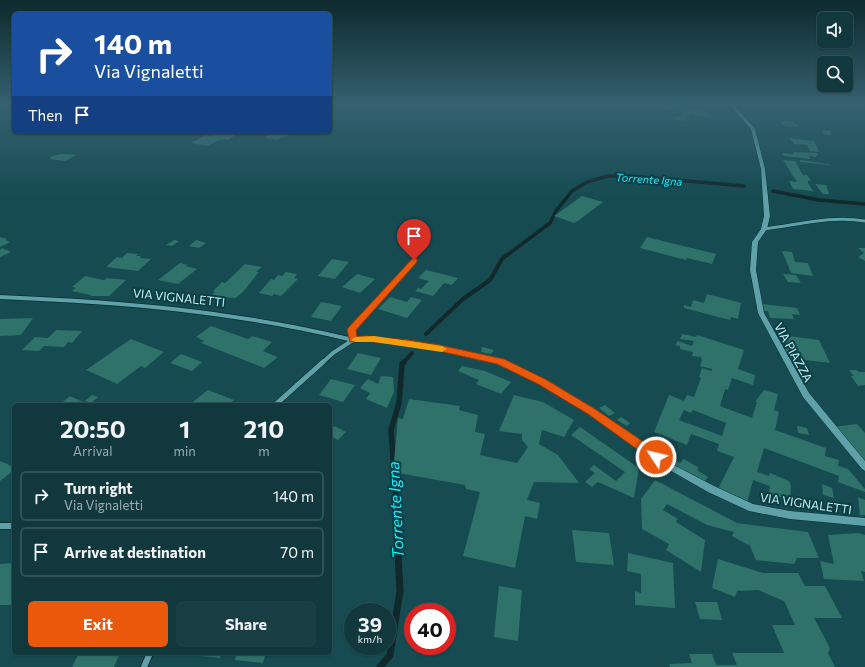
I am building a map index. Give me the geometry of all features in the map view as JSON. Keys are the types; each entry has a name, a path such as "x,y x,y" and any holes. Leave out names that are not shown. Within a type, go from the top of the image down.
{"street":[{"name":"VIA PIAZZA","path":"755,135 763,169 767,216 764,229 756,242 753,270 761,313 781,352 806,395 865,467"},
{"path":"764,229 832,218 850,218 865,221"},
{"path":"277,403 332,353 353,340 352,330 414,260"},
{"name":"VIA VIGNALETTI","path":"0,296 134,304 218,313 317,330 353,340 370,339 409,343 500,361 518,369 592,412 669,466 711,489 752,508 790,515 865,522"},
{"path":"0,526 12,526"},
{"path":"144,667 149,655"}],"building":[{"path":"207,135 235,135 228,140 222,139 207,146 191,143"},
{"path":"268,135 289,135 276,140 264,137"},
{"path":"790,138 814,141 819,152 810,151 807,145 794,144"},
{"path":"793,152 817,153 818,155 816,155 817,157 809,156 810,159 784,156 782,153 794,154"},
{"path":"60,154 77,155 65,161 48,158"},
{"path":"783,160 795,161 803,175 807,175 811,181 808,181 808,183 813,191 793,189 789,181 797,182"},
{"path":"800,160 829,164 829,165 800,162"},
{"path":"815,184 826,185 829,194 823,194"},
{"path":"582,196 603,202 574,223 554,216"},
{"path":"0,237 7,239 5,240 10,242 0,247"},
{"path":"647,237 716,254 712,264 687,258 686,260 640,248"},
{"path":"174,240 179,241 172,246 166,245"},
{"path":"196,240 206,243 199,248 189,246"},
{"path":"2,248 11,252 0,257 0,250"},
{"path":"858,248 865,248 865,261 858,257 864,253"},
{"path":"782,251 792,252 795,262 808,263 813,276 791,273"},
{"path":"127,253 138,254 136,256 141,256 140,258 151,259 138,271 106,267 117,257 122,258"},
{"path":"332,259 349,262 335,279 318,276"},
{"path":"180,263 197,269 178,284 158,280"},
{"path":"245,264 262,267 256,272 259,272 243,292 235,298 211,296 215,292 213,291 222,282 225,283"},
{"path":"426,270 458,278 452,285 444,283 433,296 415,291 418,288 421,289 429,281 418,278"},
{"path":"286,272 297,274 294,278 298,279 281,296 274,294 272,296 259,293 271,279 274,280 278,275 282,276"},
{"path":"357,274 375,279 360,293 342,287"},
{"path":"783,274 796,275 801,283 788,282"},
{"path":"85,276 104,280 107,278 126,280 109,296 90,296 91,295 72,291 76,288 72,287"},
{"path":"707,294 741,303 738,319 731,317 730,320 684,308 684,305 691,307 693,300 704,303"},
{"path":"390,297 407,302 411,297 422,300 407,318 378,309"},
{"path":"321,302 342,306 331,321 311,317"},
{"path":"762,304 797,308 800,315 792,314 794,319 770,318 768,311 764,311"},
{"path":"33,318 21,335 0,336 0,319"},
{"path":"211,326 248,339 252,336 272,342 263,351 278,357 264,368 201,343 204,341 196,337"},
{"path":"56,330 82,331 72,343 68,342 64,347 44,346 39,351 22,350 35,337 48,338"},
{"path":"682,334 696,337 697,335 744,350 738,369 755,375 753,385 732,378 728,390 725,389 720,406 752,418 757,402 755,402 764,390 778,394 774,410 779,412 775,430 826,448 825,456 839,460 838,466 848,469 865,489 865,492 838,482 839,476 764,448 757,472 769,476 770,473 789,481 791,486 790,503 787,494 786,499 769,493 770,486 753,480 746,507 716,493 734,457 717,451 719,444 691,434 687,445 654,432 669,395 684,401 687,395 694,397 701,378 699,377 702,368 712,371 712,369 700,366 702,360 701,357 692,356 693,352 680,349 680,346 675,345 678,341 692,346 694,341 680,339","holes":["684,410 691,413 693,410 726,423 722,436 679,420"]},
{"path":"782,335 819,340 830,363 788,358"},
{"path":"131,339 164,352 145,368 141,366 117,384 86,370"},
{"path":"482,347 494,350 491,354 481,352"},
{"path":"358,353 381,358 371,375 347,369"},
{"path":"181,354 202,362 192,371 170,363"},
{"path":"462,366 485,371 511,382 501,394 476,384 479,380 458,371"},
{"path":"849,370 865,372 865,385 858,386 851,376 854,376"},
{"path":"381,376 393,377 394,392 387,408 366,399 370,393 360,388 368,379 378,384"},
{"path":"331,379 355,385 343,402 319,395"},
{"path":"208,390 234,400 231,403 192,403"},
{"path":"92,395 98,397 91,403 85,401"},
{"path":"514,395 543,402 574,420 564,437 542,430 539,444 558,455 579,483 534,482 527,500 540,503 537,519 525,516 515,568 463,556 480,492 466,489 465,485 393,472 398,418 403,419 409,399 460,406 459,410 478,415 475,432 485,434 480,455 517,463 528,447 522,440 522,434 499,431"},
{"path":"70,396 85,403 61,403"},
{"path":"605,405 615,413 609,416 599,408"},
{"path":"621,417 630,423 627,426 617,420"},
{"path":"857,424 865,433 865,460 860,460 833,427"},
{"path":"334,426 346,432 338,440 332,437 332,428"},
{"path":"797,426 807,428 809,435 798,433"},
{"path":"580,427 639,468 634,498 598,482 592,487 585,482 595,473 589,469 594,465 616,481 625,472 571,435"},
{"path":"684,459 699,468 697,470 708,477 703,483 673,466 677,461 680,463"},
{"path":"0,461 12,466 12,472 0,481"},
{"path":"655,480 737,523 808,532 819,558 797,558 794,564 756,560 749,544 748,545 732,536 734,532 707,525 667,504 663,510 678,519 676,522 705,540 701,572 666,550 669,544 642,529 641,499"},
{"path":"822,484 832,488 834,498 823,495"},
{"path":"858,497 865,500 865,515 860,515"},
{"path":"572,530 609,533 614,565 576,562"},
{"path":"858,533 865,535 865,572 861,571 864,581 824,579 820,561 834,564 828,535"},
{"path":"628,553 673,563 675,608 635,605 635,591 641,593 641,574 627,571"},
{"path":"718,559 763,573 798,573 805,586 825,586 842,618 814,618 830,648 828,653 835,667 670,667 669,664 692,663 689,654 712,654 716,665 737,665 732,653 784,653 772,625 795,625 784,601 758,590 737,591 735,597 712,588"},
{"path":"12,563 12,605 0,605 0,564"},
{"path":"499,586 522,590 518,641 494,637"},
{"path":"695,602 717,602 722,620 700,619"},
{"path":"78,655 119,655 114,667 72,667"},
{"path":"191,655 221,655 220,658"},
{"path":"236,655 265,655 263,663 235,660"}],"waterway":[{"name":"Torrente Igna","path":"506,256 550,223 556,211 572,191 587,182 608,176 630,176 744,186"},
{"name":"Torrente Igna","path":"773,191 819,200 865,204"},
{"name":"Torrente Igna","path":"426,334 463,299 490,280 502,259 507,255"},
{"name":"Torrente Igna","path":"403,363 412,353"},
{"name":"Torrente Igna","path":"396,498 391,430 399,403 403,363"},
{"name":"Torrente Igna","path":"380,667 390,655 400,591 395,497"}],"slow traffic":[{"path":"355,340 374,339 442,349"}],"route":[{"path":"414,260 352,330 353,340 374,339 409,343 500,361 542,381 592,412 656,457"}]}
